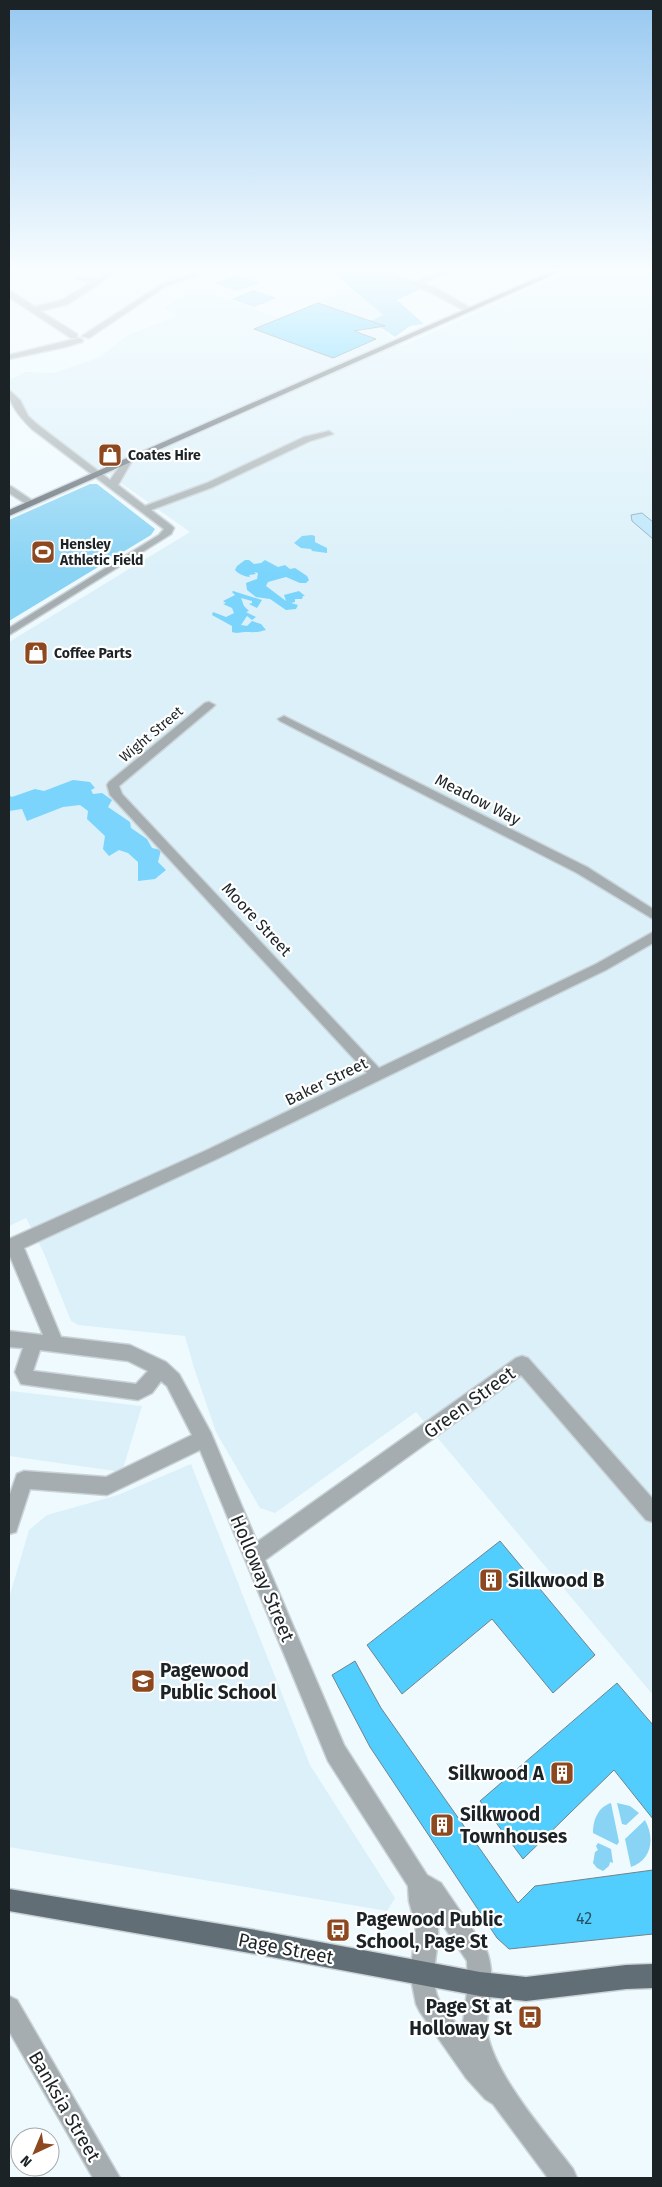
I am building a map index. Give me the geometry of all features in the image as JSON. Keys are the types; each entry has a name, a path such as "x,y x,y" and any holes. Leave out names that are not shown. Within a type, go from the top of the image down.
{"main road":[{"path":"9,513 332,371"},
{"name":"Page Street","path":"9,1900 250,1941 480,1984 526,1989 626,1977 653,1976"}],"street":[{"path":"9,392 29,422 169,528 166,534 9,632"},
{"path":"145,509 210,485 307,439 330,434"},
{"path":"113,485 115,477 125,468 128,461"},
{"path":"9,489 31,503"},
{"name":"Wight Street","path":"113,785 209,705"},
{"name":"Meadow Way","path":"284,719 582,870 653,916"},
{"name":"Moore Street","path":"113,785 116,795 377,1075"},
{"name":"Baker Street","path":"11,1246 214,1154 601,967 653,937"},
{"path":"11,1246 55,1343"},
{"name":"Holloway Street","path":"9,1339 130,1353 160,1368 173,1380 204,1439 336,1753 419,1883 434,1891 470,1943 478,1958 480,1984 474,2029 478,2046 502,2095 564,2178"},
{"path":"34,1341 24,1372 28,1378 138,1392 146,1387 160,1368"},
{"name":"Green Street","path":"254,1556 522,1364 653,1513"},
{"path":"9,1525 24,1480 108,1486 204,1439"},
{"name":"Holloway Street","path":"419,1883 420,1901 428,1927 422,1974 428,2004 474,2069 494,2090 502,2095"},
{"name":"Banksia Street","path":"9,2008 107,2178"}],"shaded area":[{"path":"60,371 653,371 653,1695 416,1412 275,1513 260,1508 216,1432 185,1336 78,1325 71,1321 43,1251 26,1218 9,1226 9,642 190,532 100,468 91,470 35,427 9,392 9,380 25,372 54,373"},
{"path":"90,484 97,484 155,529 151,535 9,621 9,520"},
{"path":"642,513 653,522 653,539 632,521 631,515"},
{"path":"302,536 315,536 315,542 327,548 327,553 301,548 294,543"},
{"path":"245,560 249,560 254,564 265,560 278,567 285,565 290,569 295,568 307,576 309,580 306,583 300,583 286,577 268,582 266,586 286,601 284,595 299,591 305,596 302,599 295,599 295,602 291,603 298,605 296,609 286,610 270,599 256,597 247,590 246,583 257,579 258,573 254,572 256,574 249,575 250,577 242,575 235,570"},
{"path":"233,591 262,600 257,608 249,604 252,601 241,598 244,606 249,611 246,612 256,617 252,620 247,616 241,625 247,626 252,621 261,624 266,630 234,633 232,632 232,626 212,615 213,612 226,617 234,613 232,608 223,604 226,603 223,601 235,595"},
{"path":"73,780 90,782 95,788 91,790 93,794 102,793 112,800 108,807 130,822 131,828 147,839 152,848 161,850 158,862 166,870 155,879 138,881 138,862 128,853 119,850 109,856 103,849 105,836 87,819 88,811 80,805 63,807 27,821 22,809 9,811 9,795 12,797 35,789 44,791"},
{"path":"11,1391 142,1406 122,1472 9,1456 9,1398"},
{"name":"Pagewood Public School","path":"191,1464 310,1765 395,1898 387,1911 9,1847 9,1598 29,1530 47,1515 118,1495"},
{"path":"611,1803 619,1842 617,1845 593,1833 597,1815 606,1805"},
{"path":"617,1803 630,1806 639,1813 626,1825 622,1824"},
{"path":"645,1820 650,1834 650,1848 638,1864 631,1867 625,1839"},
{"path":"598,1843 611,1849 613,1863 610,1862 609,1866 603,1871 593,1863 595,1852 598,1850 596,1846"}],"building":[{"name":"Silkwood B","path":"500,1541 595,1655 553,1693 492,1619 402,1694 367,1645"},
{"path":"355,1661 381,1708 518,1903 535,1886 653,1870 653,1934 509,1949 497,1938 370,1747 332,1675"},
{"name":"Silkwood A","path":"617,1683 653,1725 653,1819 614,1770 523,1859 480,1801"}],"place":[{"name":"Coates Hire","path":"110,455"},
{"name":"Hensley Athletic Field","path":"43,552"},
{"name":"Coffee Parts","path":"36,653"},
{"name":"Silkwood B","path":"491,1580"},
{"name":"Pagewood Public School","path":"143,1681"},
{"name":"Silkwood A","path":"562,1773"},
{"name":"Silkwood Townhouses","path":"442,1825"},
{"name":"Pagewood Public School, Page St","path":"338,1930"},
{"name":"Page St at Holloway St","path":"530,2017"}]}
